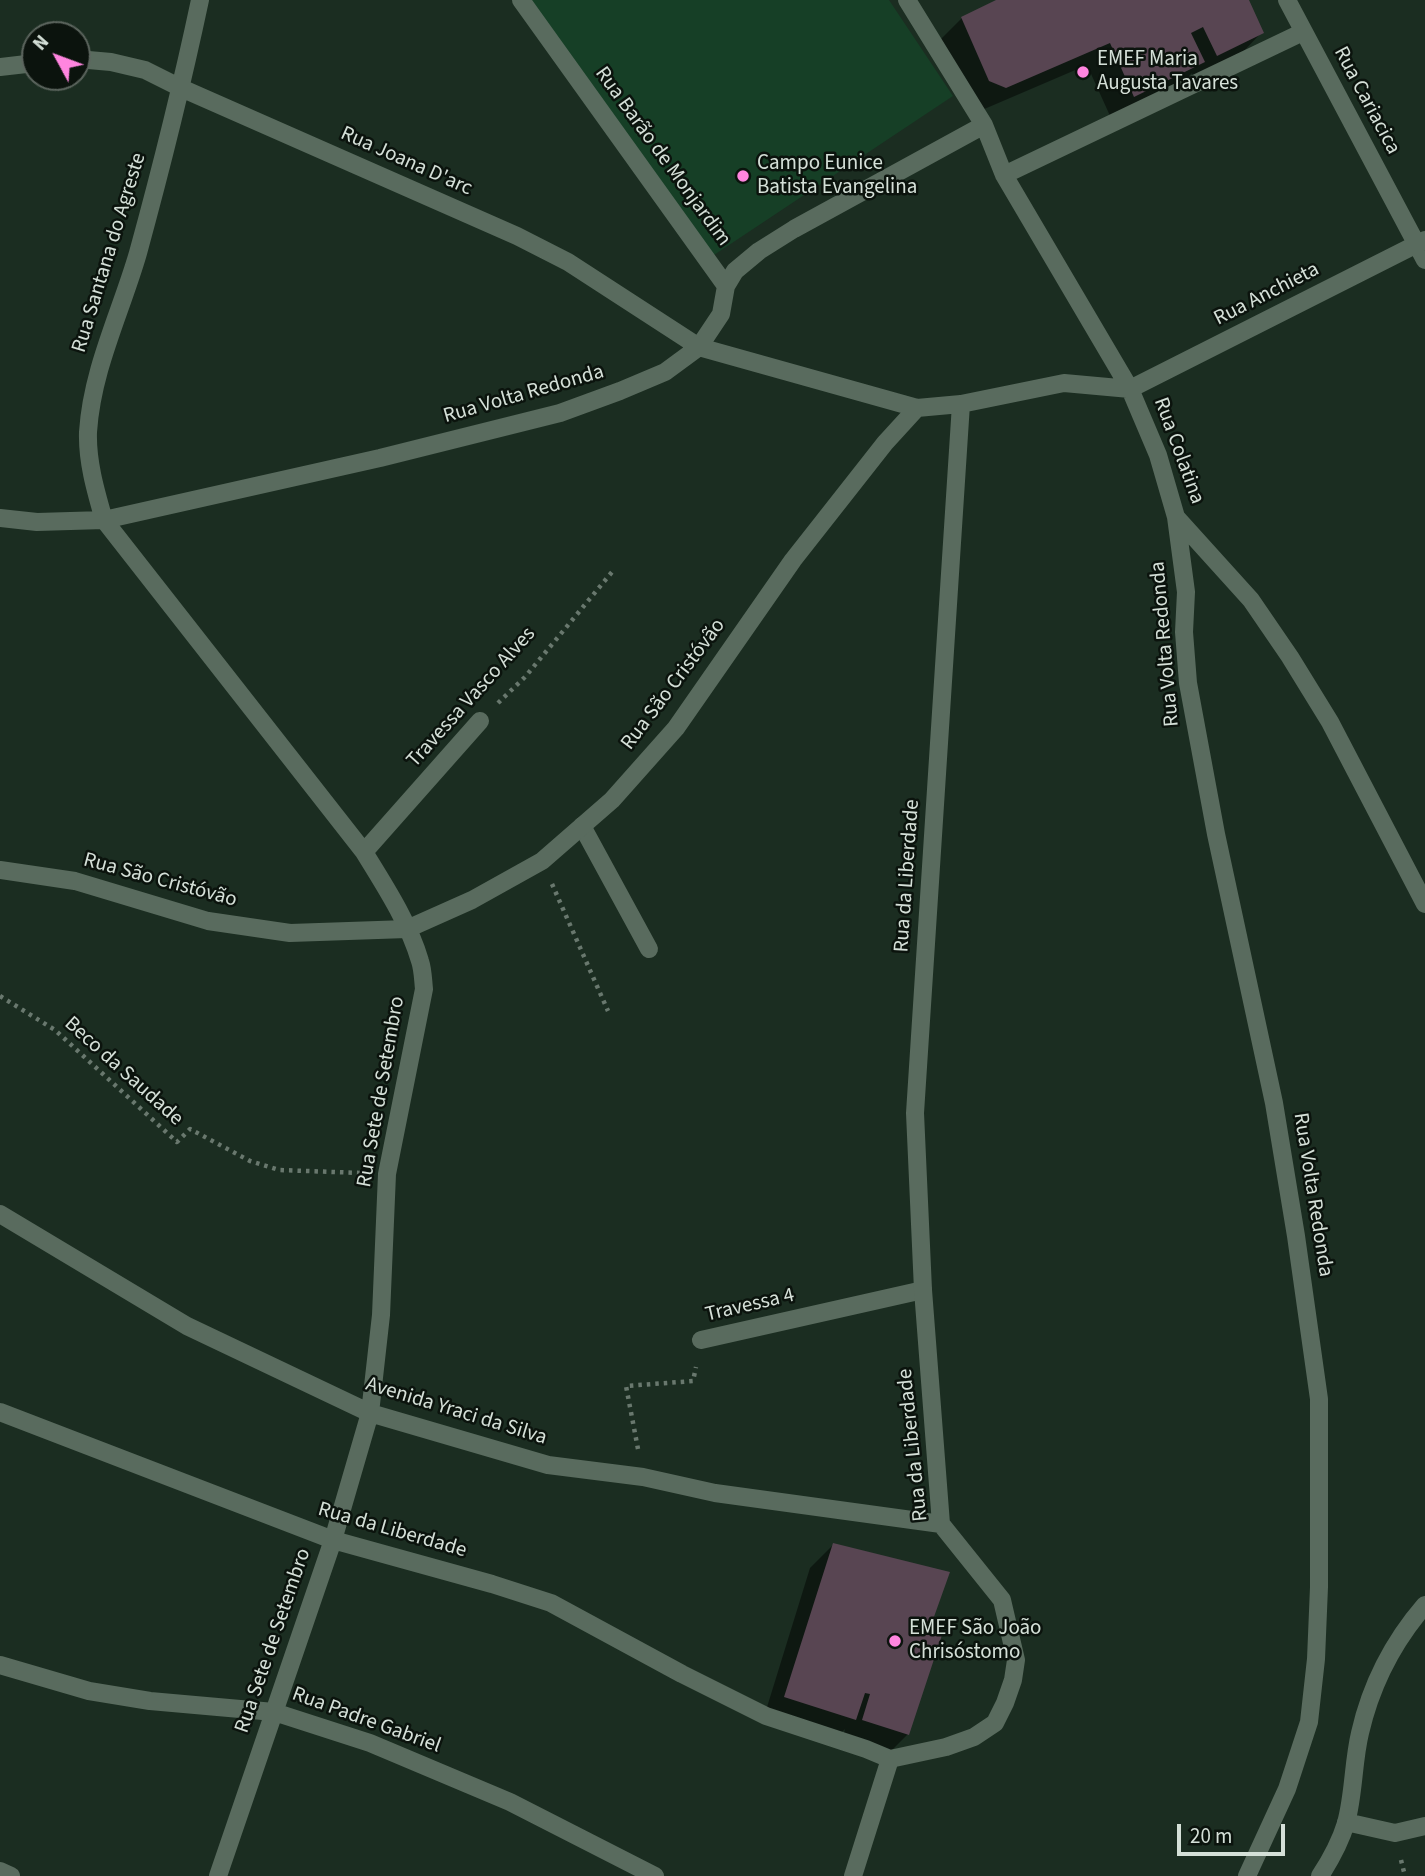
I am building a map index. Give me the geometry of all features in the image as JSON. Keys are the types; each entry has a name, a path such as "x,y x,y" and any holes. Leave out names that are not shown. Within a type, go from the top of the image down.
{"street":[{"name":"Rua Santana do Agreste","path":"104,520 92,481 88,434 93,397 102,358 137,254 181,88 200,0"},
{"name":"Rua Barão de Monjardim","path":"521,0 726,286"},
{"name":"Rua Colatina","path":"907,0 984,125 1004,175 1130,389 1158,455 1176,517 1251,600 1290,657 1330,722 1425,904"},
{"name":"Rua Cariacica","path":"1287,0 1422,248"},
{"path":"1004,175 1303,32"},
{"name":"Rua Joana D'arc","path":"91,60 145,70 517,236 568,262 699,347"},
{"path":"0,67 21,65"},
{"path":"984,125 759,251 735,271 726,286 721,313 699,347 917,408 961,404 1064,383 1130,389"},
{"name":"Rua Anchieta","path":"1130,389 1422,248"},
{"name":"Rua Volta Redonda","path":"0,518 37,522 104,520 380,458 560,413 665,372 699,347"},
{"name":"Rua da Liberdade","path":"0,1412 333,1541 492,1584 551,1603 766,1716 890,1759 946,1747 974,1737 995,1723 1013,1680 1016,1660 1003,1600 941,1524 923,1290 915,1114 961,404"},
{"name":"Rua São Cristóvão","path":"0,870 75,881 208,921 290,933 407,929 472,900 542,861 612,800 676,728 793,561 885,443 917,408"},
{"name":"Rua Volta Redonda","path":"1176,517 1186,592 1184,632 1188,683 1216,834 1274,1104 1319,1399 1319,1587 1316,1659 1309,1722 1287,1789 1247,1876"},
{"name":"Rua Sete de Setembro","path":"104,520 364,852 407,929 421,962 424,989 387,1174 381,1315 370,1413 333,1541 218,1876"},
{"name":"Travessa Vasco Alves","path":"364,852 480,720"},
{"path":"582,826 649,949"},
{"name":"Avenida Yraci da Silva","path":"0,1214 187,1326 370,1413 548,1465 643,1477 715,1493 941,1524"},
{"name":"Travessa 4","path":"701,1340 923,1290"},
{"path":"1320,1876 1334,1854 1346,1822 1360,1734 1372,1688 1392,1650 1425,1605"},
{"name":"Rua Padre Gabriel","path":"0,1665 89,1691 150,1701 274,1712 370,1743 510,1802 655,1876"},
{"path":"853,1876 890,1759"},
{"path":"1346,1822 1395,1833 1425,1826"},
{"path":"0,1871 11,1876"}],"path":[{"name":"Travessa Vasco Alves","path":"480,720 525,677 611,572"},
{"path":"542,861 608,1012"},
{"name":"Beco da Saudade","path":"0,996 55,1030 177,1142 190,1129 250,1161 279,1170 387,1174"},
{"name":"Travessa 4","path":"643,1477 626,1386 693,1381 701,1340"}],"green space":[{"name":"Campo Eunice Batista Evangelina","path":"530,0 889,0 953,96 711,257"}],"building":[{"name":"EMEF Maria Augusta Tavares","path":"996,0 1249,0 1264,33 1217,56 1203,27 1191,33 1205,62 1134,97 1110,43 1006,88 989,81 961,17"},
{"name":"EMEF São João Chrisóstomo","path":"833,1543 950,1572 930,1628 943,1632 909,1735 862,1720 870,1694 865,1693 856,1720 784,1697"}],"place":[{"name":"EMEF Maria Augusta Tavares","path":"1083,72"},
{"name":"Campo Eunice Batista Evangelina","path":"743,176"},
{"name":"EMEF São João Chrisóstomo","path":"895,1641"}]}
